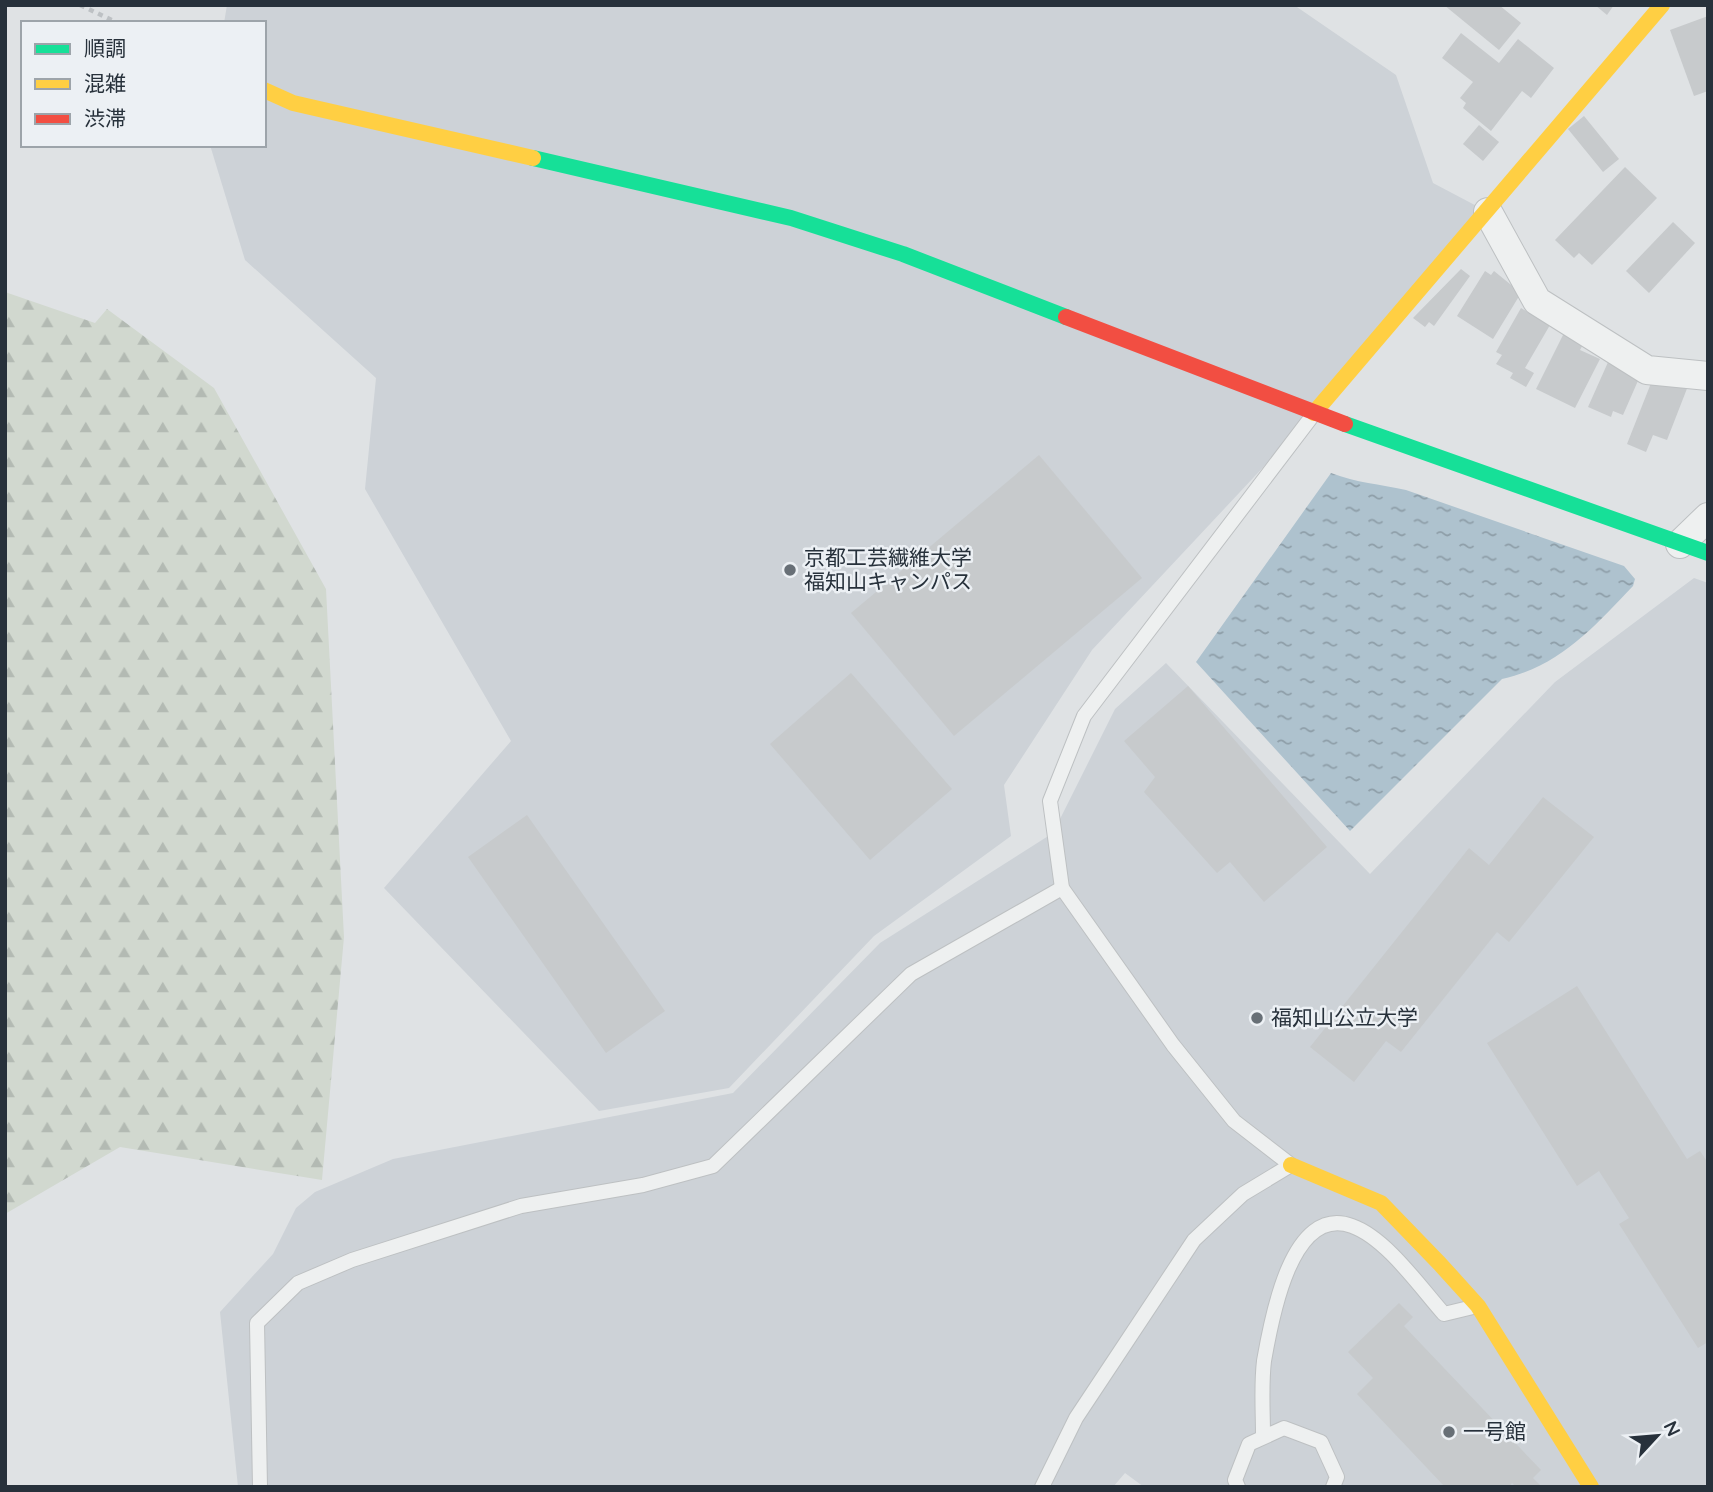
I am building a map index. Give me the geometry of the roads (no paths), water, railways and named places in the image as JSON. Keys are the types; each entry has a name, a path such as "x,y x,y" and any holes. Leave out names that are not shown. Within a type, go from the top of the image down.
{"street":[{"path":"1314,413 1662,5"},
{"path":"266,91 293,103 791,218 903,254 1314,413 1708,553"},
{"path":"1488,212 1537,301 1647,370 1708,376"},
{"path":"1680,544 1708,517"},
{"path":"1291,1165 1381,1203 1478,1306 1591,1487"}],"lane":[{"path":"1042,1487 1076,1418 1194,1240 1243,1194 1291,1165 1234,1121 1173,1045 1062,888 1050,801 1084,716 1314,413"},
{"path":"260,1487 257,1322 299,1283 352,1260 521,1206 643,1185 713,1166 911,974 1062,888"},
{"path":"1262,1436 1264,1362 1289,1262 1301,1242 1322,1225 1350,1224 1374,1237 1444,1314 1478,1306"},
{"path":"1238,1487 1234,1480 1248,1444 1284,1428 1321,1442 1337,1477 1333,1487"}],"water":[{"path":"1331,473 1406,490 1624,566 1635,579 1633,586 1574,643 1541,665 1502,679 1350,831 1196,662"}],"place":[{"name":"京都工芸繊維大学 福知山キャンパス","path":"790,570"},
{"name":"福知山公立大学","path":"1257,1018"},
{"name":"一号館","path":"1449,1432"}]}
